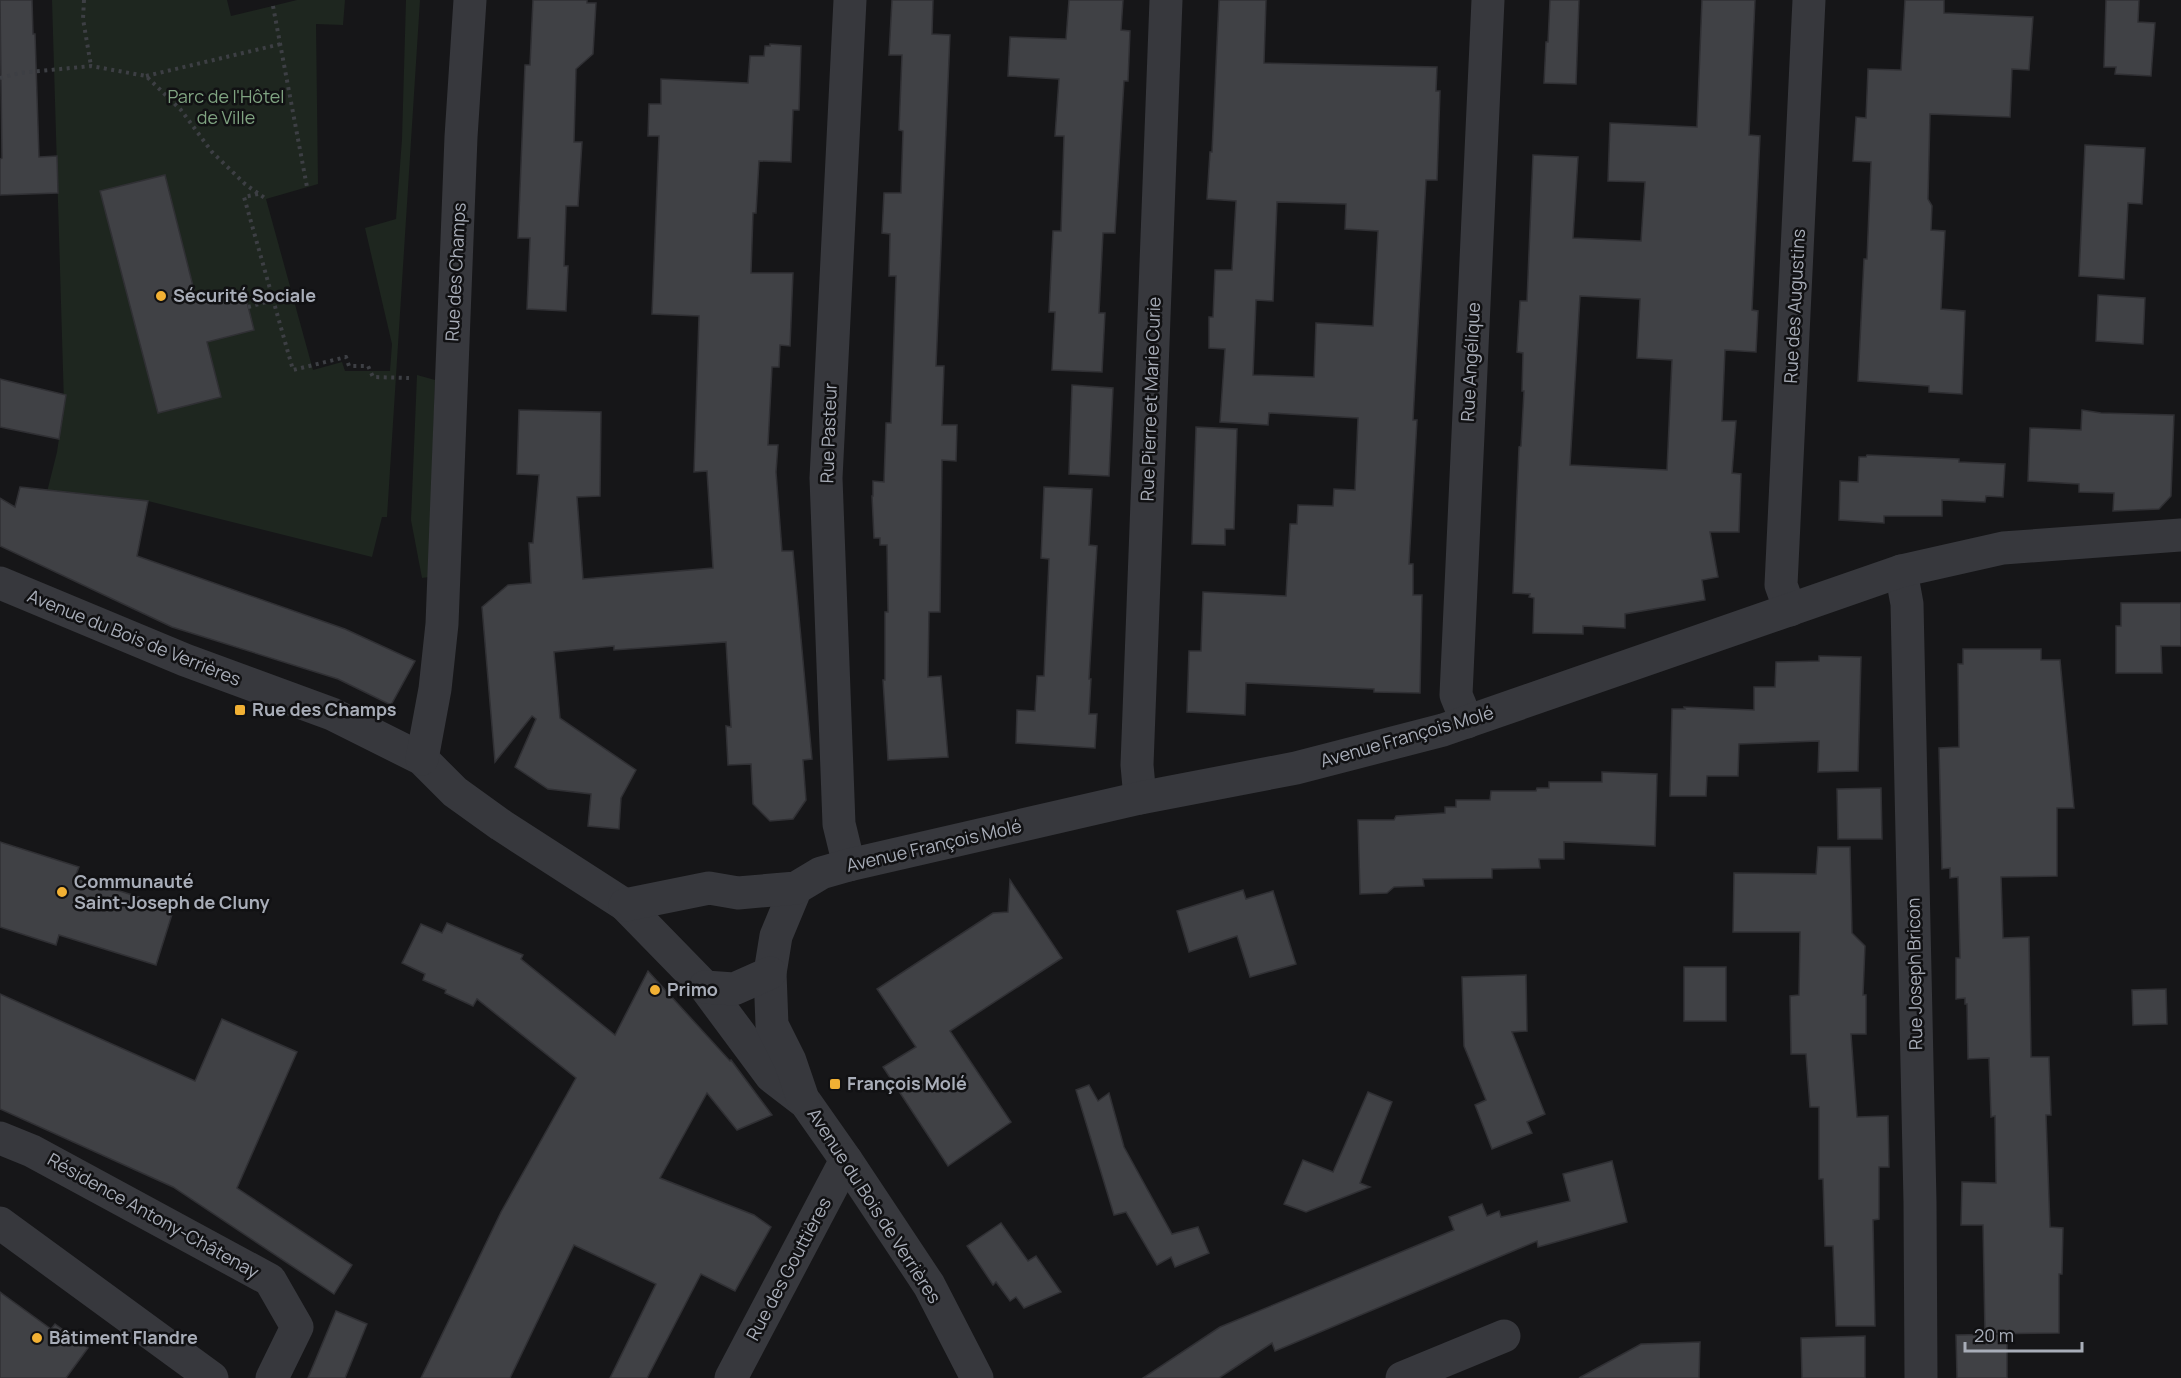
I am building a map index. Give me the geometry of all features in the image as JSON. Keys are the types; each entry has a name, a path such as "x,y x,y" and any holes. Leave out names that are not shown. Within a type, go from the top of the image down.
{"street":[{"name":"Rue des Champs","path":"422,759 435,689 441,624 461,137 470,0"},
{"name":"Rue Pasteur","path":"849,865 838,824 826,478 850,0"},
{"name":"Rue Pierre et Marie Curie","path":"1140,798 1137,765 1167,0"},
{"name":"Rue Angélique","path":"1467,722 1456,695 1488,0"},
{"name":"Rue des Augustins","path":"1791,610 1781,585 1809,0"},
{"name":"Avenue François Molé","path":"625,905 709,888 738,893 796,888 821,873 849,865 1140,798 1296,768 1443,730 1901,571 2002,548 2181,535"},
{"name":"Rue Joseph Bricon","path":"1901,571 1907,616 1920,1202 1920,1378"},
{"name":"Avenue du Bois de Verrières","path":"0,583 185,660 332,714 422,759 465,799 501,825 625,905 705,987 771,1076 803,1099"},
{"name":"Avenue du Bois de Verrières","path":"796,888 776,941 770,973 772,1025 790,1061 803,1099 929,1285 977,1378"},
{"path":"666,948 665,928 672,911 684,893"},
{"path":"738,893 757,911 776,941"},
{"path":"705,987 734,989 770,973"},
{"name":"Résidence Antony-Châtenay","path":"0,1138 32,1151 270,1280 297,1327 272,1378"},
{"name":"Rue des Gouttières","path":"731,1378 846,1160"},
{"path":"0,1224 212,1378"},
{"path":"1402,1378 1504,1336"}],"path":[{"path":"84,0 83,19 91,66"},
{"path":"273,6 307,187"},
{"path":"0,78 20,73 91,66 146,76 281,44"},
{"path":"146,76 181,110 212,152 245,184 266,199"},
{"path":"258,194 243,197 293,370 345,357 349,366 368,366 373,377 409,378"},
{"path":"248,307 292,295"}],"green space":[{"name":"Parc de l'Hôtel de Ville","path":"52,0 227,0 231,16 297,0 345,0 343,25 316,24 318,184 266,199 313,370 342,362 345,371 390,371 392,344 365,228 396,219 402,139 406,0 420,0 387,517 382,517 372,557 148,501 47,492 57,452 64,404"},
{"path":"417,375 435,380 429,577 422,578 411,520"}],"building":[{"path":"0,0 32,0 39,157 57,156 58,193 0,195 0,159 2,158"},
{"path":"533,0 587,0 587,3 596,3 593,54 576,69 574,142 582,142 578,206 566,206 564,266 568,266 566,311 527,309 530,238 518,238 525,65 530,65"},
{"path":"892,0 933,0 932,34 950,35 936,366 944,366 942,425 957,425 956,461 942,460 940,612 929,612 928,677 941,676 948,757 888,760 883,680 885,680 885,612 888,612 887,545 880,545 880,538 874,538 872,496 873,481 884,482 886,423 891,423 896,276 889,276 890,234 882,233 884,193 901,193 903,131 899,130 902,55 889,55"},
{"path":"1069,0 1123,0 1121,30 1130,31 1128,81 1124,81 1115,233 1103,233 1099,313 1105,313 1102,372 1052,370 1055,312 1049,312 1053,231 1061,231 1064,136 1055,136 1059,79 1008,76 1010,37 1066,39"},
{"path":"1219,0 1266,0 1264,63 1437,67 1436,91 1440,91 1437,180 1426,180 1413,420 1417,420 1409,564 1413,564 1413,595 1422,595 1420,693 1246,683 1245,715 1187,712 1189,651 1201,651 1203,592 1286,596 1290,524 1297,524 1298,505 1333,506 1334,489 1355,490 1358,418 1269,413 1268,425 1220,422 1225,349 1209,348 1209,317 1213,317 1215,270 1232,270 1236,201 1207,199 1210,152 1212,152","holes":["1277,202 1346,204 1345,229 1378,231 1373,326 1316,323 1314,377 1253,375 1256,300 1273,301"]},
{"path":"1550,0 1579,0 1576,84 1544,83"},
{"path":"1702,0 1755,0 1749,135 1760,136 1752,310 1758,311 1756,352 1725,350 1722,421 1736,421 1732,473 1741,474 1739,532 1710,532 1718,577 1702,580 1705,600 1625,614 1625,628 1583,626 1583,634 1533,633 1534,598 1529,597 1530,594 1513,593 1519,447 1521,446 1524,391 1522,391 1523,353 1517,352 1520,301 1527,301 1533,155 1578,157 1573,238 1641,241 1645,182 1608,181 1610,123 1697,127","holes":["1580,296 1640,299 1637,358 1672,360 1667,470 1570,465"]},
{"path":"1905,0 1944,0 1944,13 2033,17 2029,70 2012,69 2010,117 1930,114 1928,199 1932,206 1931,230 1945,231 1941,309 1965,311 1962,394 1929,392 1929,386 1858,381 1871,162 1853,161 1856,117 1866,118 1868,69 1901,70"},
{"path":"2106,0 2139,0 2138,22 2155,23 2151,76 2115,74 2116,67 2104,67"},
{"path":"770,44 801,46 799,110 793,110 791,162 759,161 756,213 753,213 751,273 793,273 790,346 780,345 779,367 772,367 768,445 778,445 776,472 782,551 793,551 812,759 803,760 806,800 793,819 770,821 753,804 751,764 728,765 726,726 731,727 726,642 614,650 614,646 554,652 560,718 636,770 621,798 619,829 588,826 591,794 548,789 515,767 536,719 532,716 495,762 482,607 508,585 531,583 529,543 533,543 539,475 517,474 519,410 601,412 600,496 577,497 583,579 713,568 707,471 694,472 699,316 652,314 659,136 648,136 649,104 661,104 661,79 748,83 750,56 764,56 765,46 770,46"},
{"path":"2085,145 2145,148 2142,204 2128,203 2124,279 2079,276"},
{"name":"Sécurité Sociale","path":"165,175 197,302 244,290 254,330 207,342 221,397 158,413 100,191"},
{"path":"2098,295 2145,298 2143,344 2096,341"},
{"path":"0,379 66,395 59,439 0,427"},
{"path":"1072,385 1113,388 1109,476 1069,474"},
{"path":"2082,410 2101,413 2174,415 2171,496 2159,509 2113,511 2114,493 2079,492 2079,484 2028,481 2030,428 2081,430"},
{"path":"1196,427 1237,429 1234,529 1225,529 1225,545 1192,544"},
{"path":"1867,455 1959,459 1959,462 2005,464 2003,497 1986,496 1985,502 1942,500 1942,516 1884,516 1884,523 1839,520 1840,481 1858,482 1859,457"},
{"path":"20,487 148,501 137,556 345,629 415,661 391,705 338,679 172,627 0,546 0,498 15,507"},
{"path":"1044,487 1092,489 1089,545 1097,546 1089,714 1097,714 1095,748 1016,743 1017,710 1035,711 1037,676 1044,676 1049,559 1041,558"},
{"path":"2121,603 2181,603 2181,646 2161,646 2162,673 2116,673 2116,626 2121,626"},
{"path":"1963,649 2041,649 2041,660 2060,660 2074,808 2057,808 2057,876 2001,877 2003,938 2029,937 2031,1057 2049,1057 2051,1115 2046,1115 2050,1227 2063,1228 2062,1274 2059,1274 2059,1333 1985,1334 1983,1225 1961,1225 1962,1182 1996,1183 1995,1116 1991,1117 1989,1058 1968,1059 1967,1004 1965,1004 1965,998 1956,999 1956,958 1960,958 1958,877 1950,878 1950,868 1942,869 1939,748 1959,747 1958,664 1963,664"},
{"path":"1819,656 1861,657 1858,771 1818,772 1819,741 1739,744 1738,776 1707,776 1706,796 1670,796 1672,709 1685,709 1684,707 1754,710 1754,687 1775,687 1776,662 1819,661"},
{"path":"1602,772 1657,774 1655,846 1564,842 1564,859 1539,859 1540,868 1492,869 1492,878 1423,879 1424,886 1394,887 1387,893 1360,894 1358,820 1394,820 1396,816 1445,813 1445,807 1456,807 1456,800 1490,800 1491,791 1536,791 1537,788 1549,788 1549,782 1602,782"},
{"path":"1881,788 1882,839 1838,839 1837,789"},
{"name":"Communauté Saint-Joseph de Cluny","path":"0,842 79,867 75,877 174,908 156,965 59,935 56,945 0,927"},
{"path":"1818,847 1850,847 1852,933 1865,946 1863,995 1866,995 1866,1034 1851,1034 1857,1117 1888,1116 1889,1167 1879,1167 1879,1219 1873,1220 1875,1326 1836,1326 1833,1246 1825,1246 1823,1179 1819,1179 1819,1107 1810,1107 1806,1054 1791,1054 1790,996 1799,995 1800,932 1733,932 1734,873 1816,874"},
{"path":"1010,880 1062,958 950,1031 1011,1122 948,1166 883,1067 916,1047 877,989 993,913 1008,912"},
{"path":"1243,890 1246,899 1273,891 1296,964 1250,977 1237,936 1189,952 1177,911"},
{"path":"447,923 523,955 521,959 615,1035 648,971 731,1060 772,1115 737,1130 707,1093 660,1178 754,1215 771,1227 735,1291 701,1274 647,1378 610,1378 656,1284 574,1245 510,1378 421,1378 501,1212 576,1078 477,999 473,1006 445,993 446,990 423,980 425,974 402,963 421,924 442,933"},
{"path":"1684,967 1726,967 1726,1021 1684,1021"},
{"path":"1526,975 1527,1031 1512,1032 1545,1114 1527,1122 1532,1133 1492,1149 1475,1105 1486,1100 1464,1046 1462,977"},
{"path":"2166,989 2167,1024 2133,1025 2132,990"},
{"path":"0,994 195,1081 222,1019 297,1052 237,1188 352,1265 334,1294 173,1187 0,1109"},
{"path":"1089,1085 1098,1101 1109,1093 1124,1147 1172,1234 1198,1227 1209,1253 1175,1267 1171,1257 1157,1265 1126,1212 1114,1215 1076,1090"},
{"path":"1368,1092 1392,1102 1360,1183 1370,1187 1306,1212 1284,1204 1303,1160 1333,1172"},
{"path":"1612,1161 1627,1222 1538,1247 1537,1241 1275,1351 1272,1343 1219,1378 1143,1378 1220,1327 1454,1230 1449,1217 1482,1204 1487,1216 1499,1211 1501,1217 1570,1201 1563,1174"},
{"path":"1001,1223 1028,1261 1036,1256 1061,1292 1024,1308 1016,1297 1010,1301 996,1282 993,1285 967,1246"},
{"name":"Bâtiment Flandre","path":"0,1292 51,1329 55,1324 88,1348 66,1378 0,1378"},
{"path":"336,1311 367,1324 345,1378 308,1378"},
{"path":"2007,1334 2007,1378 1957,1378 1956,1335"},
{"path":"1865,1336 1865,1378 1802,1378 1801,1338"},
{"path":"1700,1342 1699,1378 1579,1378 1641,1344"}],"place":[{"name":"Sécurité Sociale","path":"161,296"},
{"name":"Rue des Champs","path":"240,710"},
{"name":"Communauté Saint-Joseph de Cluny","path":"62,892"},
{"name":"Primo","path":"655,990"},
{"name":"François Molé","path":"835,1084"},
{"name":"Bâtiment Flandre","path":"37,1338"}]}
